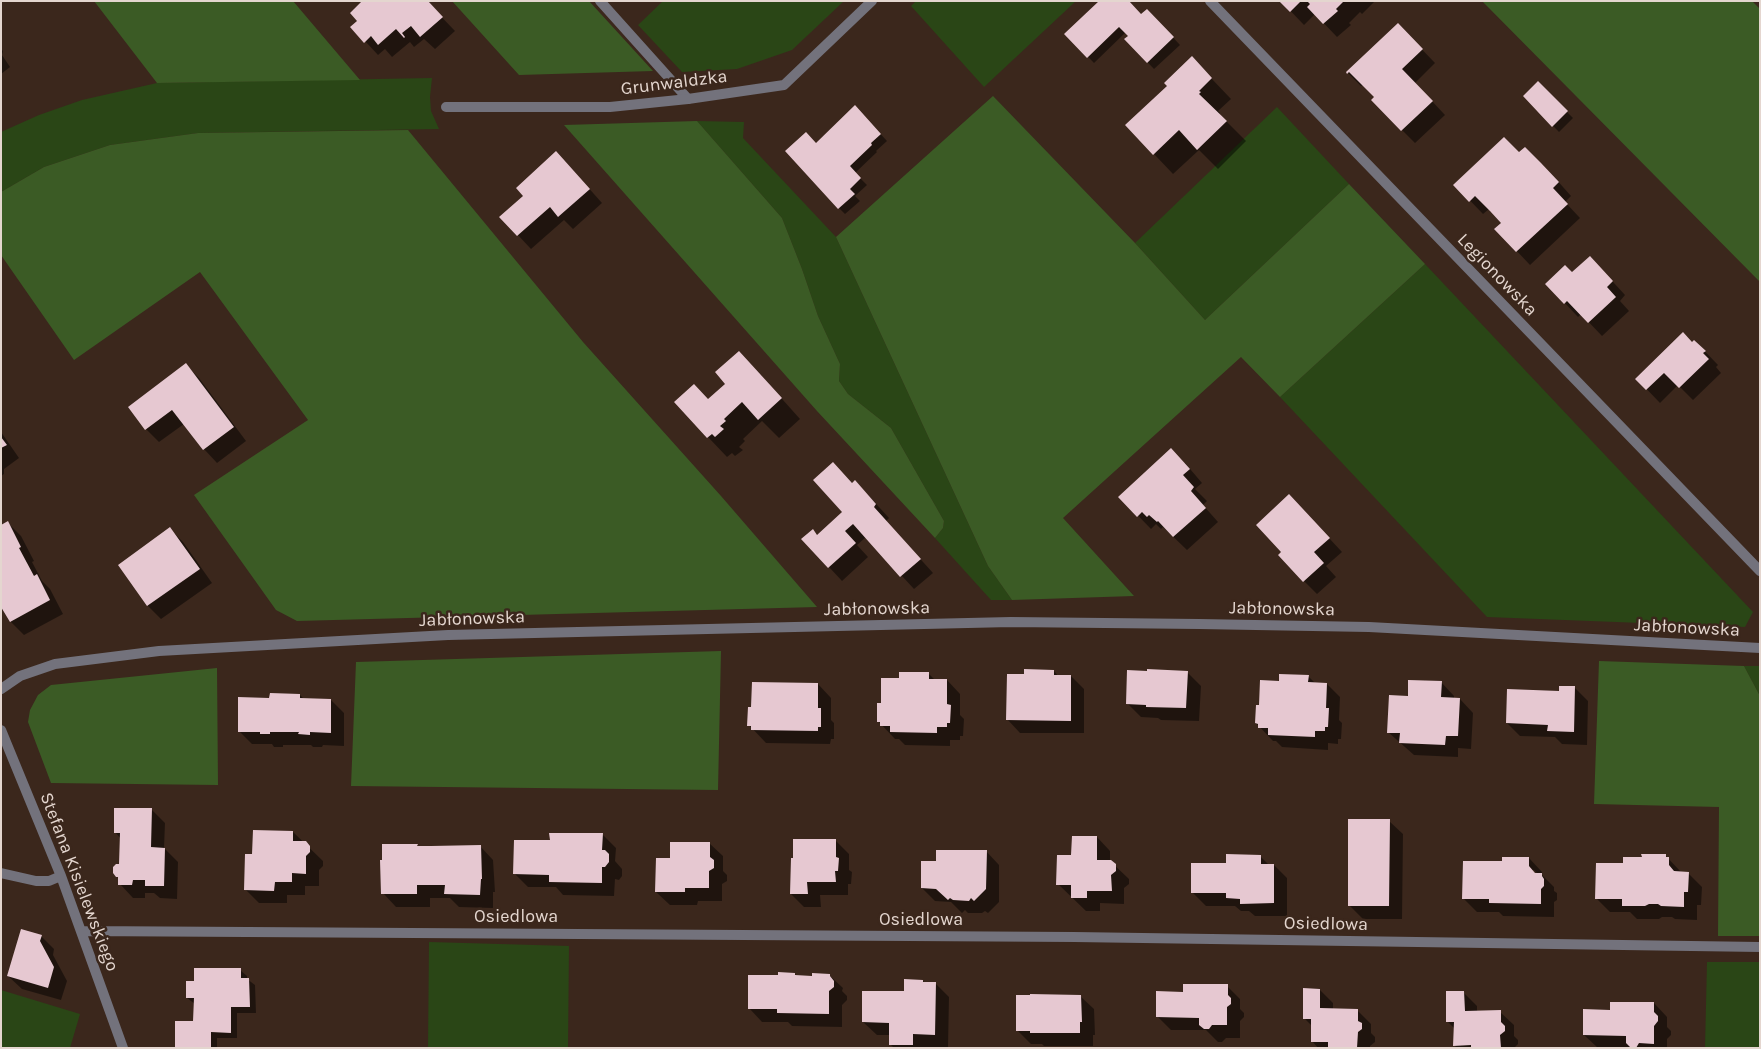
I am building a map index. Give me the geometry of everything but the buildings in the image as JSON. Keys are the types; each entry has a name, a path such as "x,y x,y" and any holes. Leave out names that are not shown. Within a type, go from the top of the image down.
{"street":[{"path":"600,1 688,99"},
{"name":"Grunwaldzka","path":"446,107 610,107 688,99 784,85 872,1"},
{"name":"Legionowska","path":"1210,1 1760,571"},
{"name":"Jabłonowska","path":"1,689 20,676 55,664 159,651 458,634 1012,622 1369,627 1760,648"},
{"name":"Stefana Kisielewskiego","path":"1,730 61,876 123,1048"},
{"path":"1,873 36,881 50,881 61,876"},
{"name":"Osiedlowa","path":"82,931 1064,937 1760,947"}],"green space":[{"path":"94,1 293,1 360,80 157,83"},
{"path":"452,1 589,1 653,71 519,75"},
{"path":"663,1 844,1 792,50 737,69 682,72 638,25"},
{"path":"916,1 1076,1 984,87 911,6"},
{"path":"1482,1 1752,1 1760,9 1760,282"},
{"path":"432,78 431,111 439,129 198,133 110,145 44,167 1,192 1,132 39,115 82,100 157,83"},
{"path":"993,96 1135,243 1205,320 1349,184 1425,264 1280,397 1241,357 1063,518 1134,596 1012,600 988,566 836,237"},
{"path":"1277,107 1349,184 1205,320 1135,243"},
{"path":"697,121 744,122 743,138 836,237 988,566 1012,600 991,600 935,538 943,528 944,521 891,428 848,394 839,381 840,364 818,316 782,218"},
{"path":"697,121 782,218 818,316 840,364 839,381 848,394 891,428 944,521 943,528 935,538 817,411 564,125"},
{"path":"408,130 583,342 721,496 817,607 297,621 276,610 194,495 308,420 200,272 74,360 1,255 1,192 44,167 110,145 198,133"},
{"path":"1425,264 1753,612 1745,627 1487,617 1280,397"},
{"path":"721,651 718,790 351,786 356,662"},
{"path":"1599,661 1744,666 1760,696 1760,936 1718,936 1719,807 1594,804"},
{"path":"1744,666 1760,666 1760,696"},
{"path":"217,668 218,785 51,783 28,722 30,710 38,695 51,685"},
{"path":"429,942 569,946 568,1048 428,1048"},
{"path":"1707,962 1760,962 1760,1048 1705,1048"},
{"path":"1,990 80,1014 70,1048 1,1048"}]}
